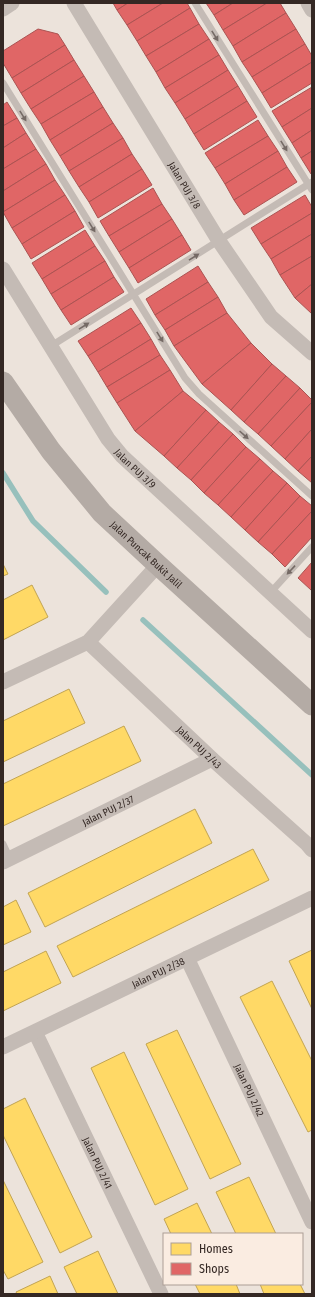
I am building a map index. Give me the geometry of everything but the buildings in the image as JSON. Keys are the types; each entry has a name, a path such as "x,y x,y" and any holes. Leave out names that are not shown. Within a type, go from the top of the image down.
{"street":[{"path":"3,9 12,3"},
{"name":"Jalan PUJ 3/8","path":"74,3 219,241 271,316 312,353"},
{"path":"308,3 312,10"},
{"name":"Jalan PUJ 3/9","path":"3,269 108,439 122,456 312,631"},
{"name":"Jalan Puncak Bukit Jalil","path":"3,382 51,451 102,513 158,566 312,705"},
{"path":"3,682 88,642 158,566"},
{"name":"Jalan PUJ 2/43","path":"88,642 212,759 312,850"},
{"name":"Jalan PUJ 2/37","path":"6,860 212,759"},
{"name":"Jalan PUJ 2/38","path":"3,1047 312,898"},
{"name":"Jalan PUJ 2/42","path":"187,958 312,1222"},
{"name":"Jalan PUJ 2/41","path":"35,1032 161,1294"}],"lane":[{"path":"51,346 219,241 311,186 195,3"},
{"path":"3,83 185,378 199,394 312,496"},
{"path":"270,593 312,547"},
{"path":"3,844 6,860"}],"waterway":[{"path":"3,473 33,521 106,592"},
{"path":"143,620 312,775"}]}
